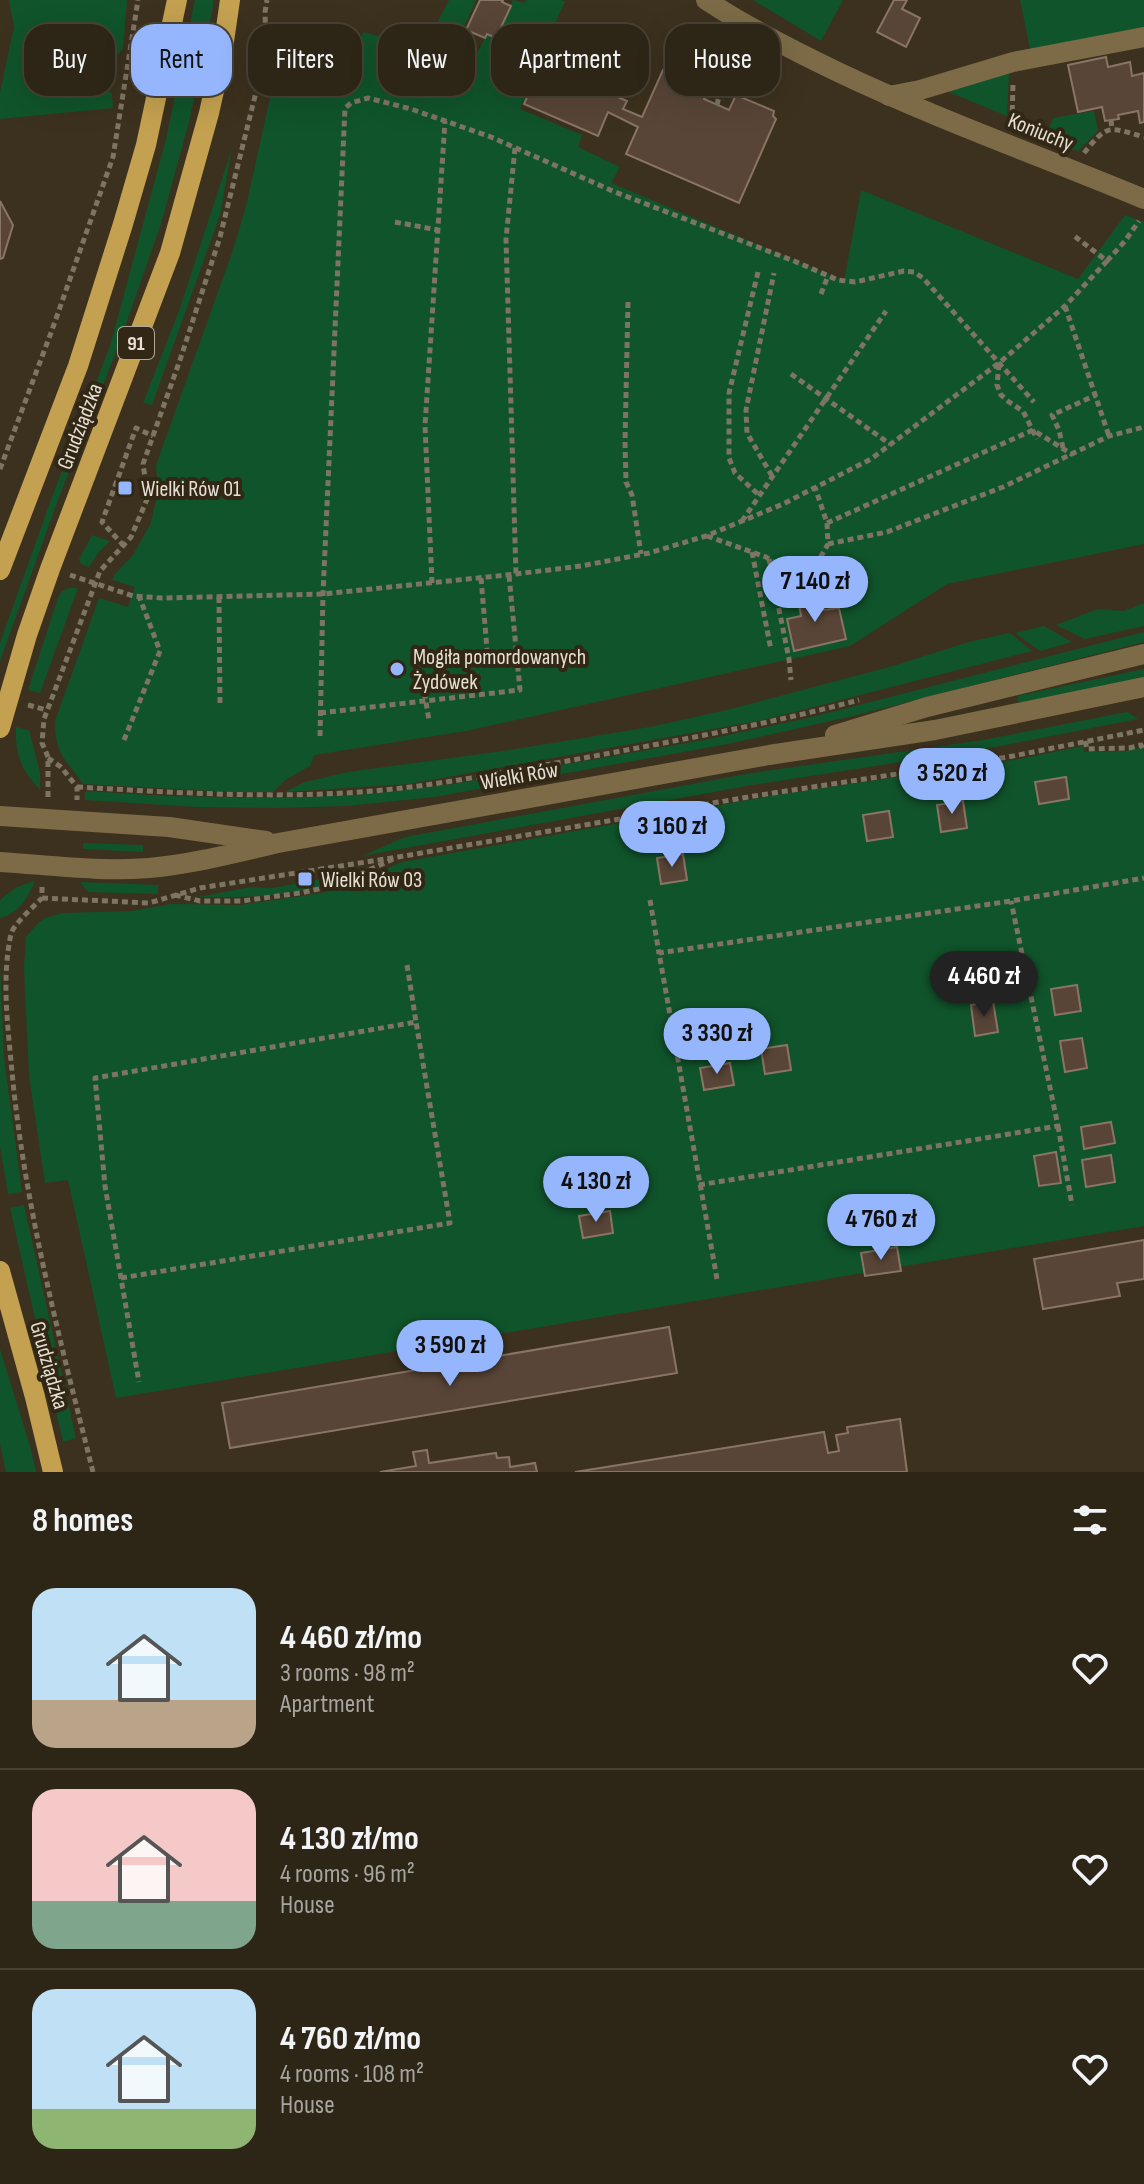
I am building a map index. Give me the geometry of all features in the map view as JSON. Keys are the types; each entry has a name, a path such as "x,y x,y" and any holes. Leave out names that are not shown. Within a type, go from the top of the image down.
{"main road":[{"name":"Grudziądzka","path":"0,570 78,366 130,201 146,145 177,0"},
{"name":"Grudziądzka","path":"0,728 50,569 170,253 209,113 230,0"},
{"name":"Grudziądzka","path":"0,1271 53,1472"}],"street":[{"name":"Koniuchy","path":"713,2 807,57 1143,208"},
{"path":"889,96 920,90 1013,62 1144,37"},
{"name":"Wielki Rów","path":"769,755 927,707 1144,654"},
{"name":"Wielki Rów","path":"0,862 110,869 150,868 213,859 278,843 769,755 935,730 1144,687"},
{"name":"Wielki Rów","path":"0,816 169,827 278,843"}],"path":[{"path":"0,469 113,157 138,0"},
{"path":"48,757 42,743 44,719 100,571 131,537 148,497 143,464 220,237 266,52 267,0"},
{"path":"1012,124 1013,62"},
{"path":"717,105 719,96"},
{"path":"320,736 323,594 345,108 351,103 368,98 445,121 845,282 895,272 914,272 923,278 1034,402"},
{"path":"1111,120 1112,129"},
{"path":"432,583 425,426 445,121"},
{"path":"1082,156 1098,136 1112,129 1144,137"},
{"path":"515,148 506,239 516,574"},
{"path":"50,569 133,596 323,594 581,566 706,536 783,504 871,459 999,363 1065,306 1107,261 1125,241 1143,208"},
{"path":"395,222 438,230"},
{"path":"1073,235 1107,261"},
{"path":"758,272 729,393 729,458 735,473 759,495"},
{"path":"772,476 747,433 746,410 774,273"},
{"path":"821,294 828,276"},
{"path":"628,302 626,482 632,495 641,554"},
{"path":"1065,306 1109,436"},
{"path":"741,521 886,311"},
{"path":"999,363 997,385 1001,395 1023,411 1037,439"},
{"path":"791,374 890,444"},
{"path":"1063,449 1052,415 1096,395"},
{"path":"828,544 887,532 1003,487 1109,436 1144,427"},
{"path":"124,546 102,522 136,428 153,436"},
{"path":"1033,430 1073,455"},
{"path":"827,523 1033,430"},
{"path":"706,536 769,559 806,583 828,544 827,523 815,487"},
{"path":"752,552 771,650"},
{"path":"769,559 791,680"},
{"path":"320,713 520,690 509,575"},
{"path":"481,578 487,649"},
{"path":"124,740 160,651 139,596"},
{"path":"219,597 220,704"},
{"path":"421,673 429,720"},
{"path":"77,787 265,796 398,788 754,726 864,699"},
{"path":"93,1472 38,1242 20,1146 8,1026 6,973 11,931 42,898 149,903 200,888 1008,757 1085,741 1141,730 1143,748 1087,749 1085,741"},
{"path":"174,894 200,901 242,901 300,893 337,885 398,857"},
{"path":"659,953 1011,901 1144,878"},
{"path":"650,900 717,1279"},
{"path":"1011,901 1072,1205"},
{"path":"0,940 10,941"},
{"path":"121,1278 450,1223 407,965"},
{"path":"139,1382 105,1186 95,1078 416,1022"},
{"path":"699,1185 1058,1126"}],"green space":[{"path":"9,0 127,0 123,49 118,54 115,54 115,24 24,24 24,96 112,96 113,108 0,119 0,92 14,27"},
{"path":"195,0 213,0 209,24 190,24"},
{"path":"449,0 476,0 465,24 438,24"},
{"path":"513,0 525,3 526,0 565,2 554,24 502,24"},
{"path":"753,0 843,0 821,41"},
{"path":"1020,0 1144,0 1144,28 1030,49"},
{"path":"363,32 378,36 378,96 475,96 475,56 487,34 491,36 491,96 525,96 520,109 582,135 578,147 620,167 611,183 844,281 861,190 1078,279 1125,215 1144,222 1144,544 947,584 850,646 466,731 314,755 310,766 285,780 273,792 83,784 59,749 55,721 99,598 128,607 135,587 112,580 133,555 151,523 158,491 156,465 233,250 270,96 362,96"},
{"path":"1009,73 1007,116 944,90"},
{"path":"175,96 194,96 161,224 0,661 0,643 110,346"},
{"path":"1094,111 1098,131 1078,151 1044,143 1053,118"},
{"path":"232,148 220,215 152,405 143,403 180,308"},
{"path":"92,535 110,541 89,567 81,564 79,559"},
{"path":"78,588 40,693 28,690 58,598 62,591"},
{"path":"1144,603 1144,626 1085,639 1056,625 1098,609 1123,611"},
{"path":"1044,626 1072,642 1040,651 1015,633"},
{"path":"1144,632 1144,642 853,716 728,744 434,797 347,806 277,808 85,800 85,791 283,798 370,794 454,784 709,739 808,718"},
{"path":"1010,633 1032,651 763,720 409,784 285,792 305,782 348,772 650,727 731,709"},
{"path":"1144,669 1144,677 1019,704 1017,696"},
{"path":"1127,712 1138,719 985,749 752,785 362,856 405,837 752,773 983,740"},
{"path":"16,727 29,730 40,773 40,790 20,762"},
{"path":"1083,746 1084,752 1126,751 1144,747 1144,1226 116,1398 68,1180 45,1183 29,1076 24,968 26,937 45,918 63,913 131,911 171,904 240,905 322,893 402,862 776,795 1019,759"},
{"path":"83,843 143,845 143,852 83,849"},
{"path":"353,870 364,870 325,885 283,894 198,897 251,887 271,888 333,877"},
{"path":"35,881 22,904 0,918 0,901 16,888"},
{"path":"80,882 158,885 158,894 88,892"},
{"path":"0,964 4,1058 22,1192 8,1194 0,1147"},
{"path":"24,1205 76,1438 63,1442 10,1208"},
{"path":"0,1349 36,1472 6,1472 0,1444"}],"building":[{"path":"480,0 503,0 511,6 503,24 491,24 491,36 487,34 485,38 475,34 475,24 469,24"},
{"path":"894,0 907,0 902,9 920,18 906,47 877,32"},
{"path":"1106,57 1108,67 1130,62 1132,76 1144,73 1144,122 1140,123 1138,111 1105,121 1102,107 1078,112 1068,65"},
{"path":"663,70 665,96 705,96 704,99 729,110 738,96 774,111 776,119 739,203 626,154 638,127 608,112 598,136 524,104 527,96 615,96 627,101 623,109 642,117"},
{"path":"0,201 13,225 3,258 0,259"},
{"path":"820,594 824,610 839,608 846,639 794,651 787,619 801,616 798,598"},
{"path":"1066,777 1069,799 1039,804 1035,782"},
{"path":"963,801 967,828 941,832 937,805"},
{"path":"889,811 893,837 867,841 863,815"},
{"path":"683,854 687,880 661,884 657,858"},
{"path":"1077,985 1081,1011 1055,1015 1051,989"},
{"path":"993,1001 998,1032 975,1036 971,1005"},
{"path":"1082,1038 1087,1068 1065,1072 1060,1041"},
{"path":"787,1045 791,1070 765,1074 761,1049"},
{"path":"730,1063 734,1085 704,1090 700,1068"},
{"path":"1111,1122 1115,1143 1084,1149 1081,1127"},
{"path":"1056,1152 1061,1183 1039,1186 1034,1156"},
{"path":"1111,1155 1115,1182 1086,1187 1082,1160"},
{"path":"610,1211 613,1233 583,1238 579,1216"},
{"path":"1144,1240 1144,1279 1117,1283 1120,1296 1043,1309 1034,1259"},
{"path":"897,1247 901,1271 865,1276 861,1253"},
{"path":"669,1327 677,1373 230,1448 222,1403"},
{"path":"900,1419 907,1472 575,1472 824,1432 828,1453 839,1451 836,1435 848,1433 847,1427"},
{"path":"427,1450 429,1463 496,1453 497,1458 509,1457 510,1467 535,1463 537,1472 380,1472 416,1466 413,1452"}],"place":[{"name":"Wielki Rów 01","path":"125,488"},
{"name":"Mogiła pomordowanych Żydówek","path":"397,669"},
{"name":"Wielki Rów 03","path":"305,879"}]}
